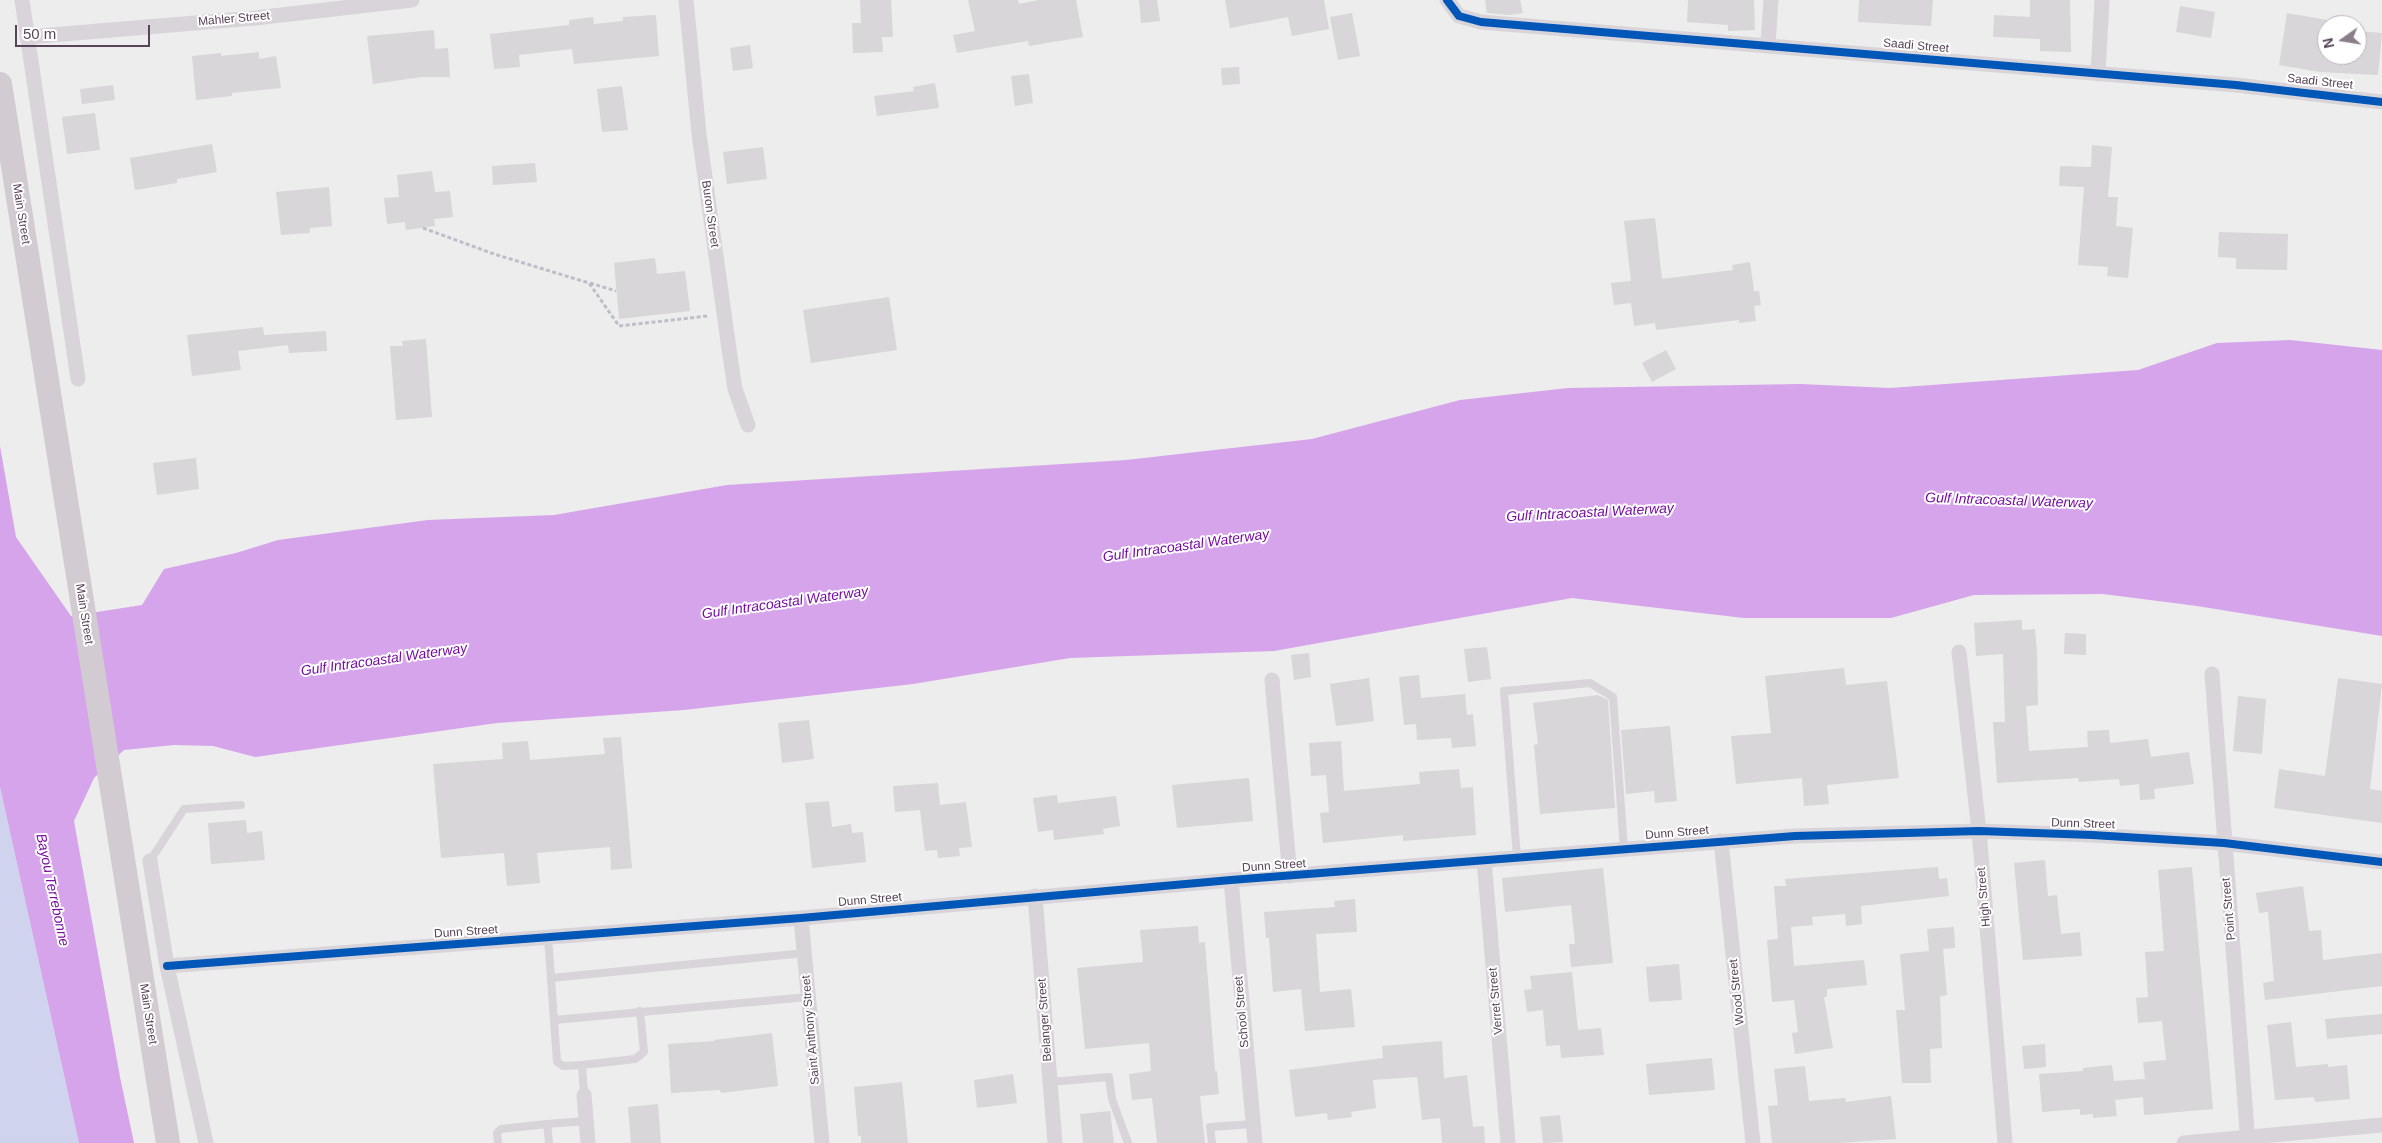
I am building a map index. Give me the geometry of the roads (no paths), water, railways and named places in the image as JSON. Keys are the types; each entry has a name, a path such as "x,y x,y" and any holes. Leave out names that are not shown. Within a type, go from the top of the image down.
{"main road":[{"name":"Main Street","path":"0,84 168,1143"}],"street":[{"path":"22,0 78,379"},
{"name":"Mahler Street","path":"27,37 255,18 412,0"},
{"name":"Buron Street","path":"686,0 699,134 724,315 735,388 748,426"},
{"path":"1768,44 1771,0"},
{"path":"2098,74 2102,0"},
{"name":"Saadi Street","path":"1450,4 1459,16 1481,22 1768,44 2236,85 2382,102"},
{"name":"High Street","path":"1959,652 1979,831 2005,1143"},
{"name":"Point Street","path":"2212,674 2248,1140"},
{"path":"1272,680 1290,876"},
{"name":"Dunn Street","path":"167,966 801,918 1036,896 1721,841 1979,831 2092,835 2224,843 2382,862"},
{"name":"Wood Street","path":"1721,841 1753,1143"},
{"path":"150,860 167,966 206,1143"},
{"name":"Verret Street","path":"1484,860 1508,1143"},
{"name":"School Street","path":"1230,880 1254,1143"},
{"name":"Belanger Street","path":"1036,896 1055,1143"},
{"name":"Saint Anthony Street","path":"801,918 822,1143"},
{"path":"584,1095 588,1143"},
{"path":"2184,1143 2248,1140 2382,1125"}],"lane":[{"path":"1516,857 1504,691 1590,683 1613,697 1624,848"},
{"path":"150,860 184,809 241,805"},
{"path":"548,937 557,1062 563,1066 582,1065 640,1057 645,1048 640,1011"},
{"path":"551,978 804,953"},
{"path":"554,1020 808,997"},
{"path":"582,1065 584,1095"},
{"path":"1050,1082 1109,1077 1112,1099 1128,1143"},
{"path":"498,1143 497,1133 501,1129 586,1121"},
{"path":"547,1124 548,1143"},
{"path":"1212,1143 1210,1127 1253,1124"}],"water":[{"path":"2290,340 2382,350 2382,636 2197,606 2103,594 1974,595 1891,618 1744,618 1572,598 1274,651 1070,658 913,684 684,710 497,723 255,757 213,746 174,745 124,750 94,778 74,821 120,1077 134,1143 79,1143 0,787 0,446 16,537 71,616 142,605 164,569 236,553 278,540 428,520 554,515 727,485 1126,460 1312,439 1460,400 1568,388 1800,384 1890,388 2138,370 2217,343"}],"water label":[{"name":"Gulf Intracoastal Waterway","path":"2009,501"},
{"name":"Gulf Intracoastal Waterway","path":"1590,513"},
{"name":"Gulf Intracoastal Waterway","path":"1186,546"},
{"name":"Gulf Intracoastal Waterway","path":"785,603"},
{"name":"Gulf Intracoastal Waterway","path":"384,660"},
{"name":"Bayou Terrebonne","path":"52,890"}]}
